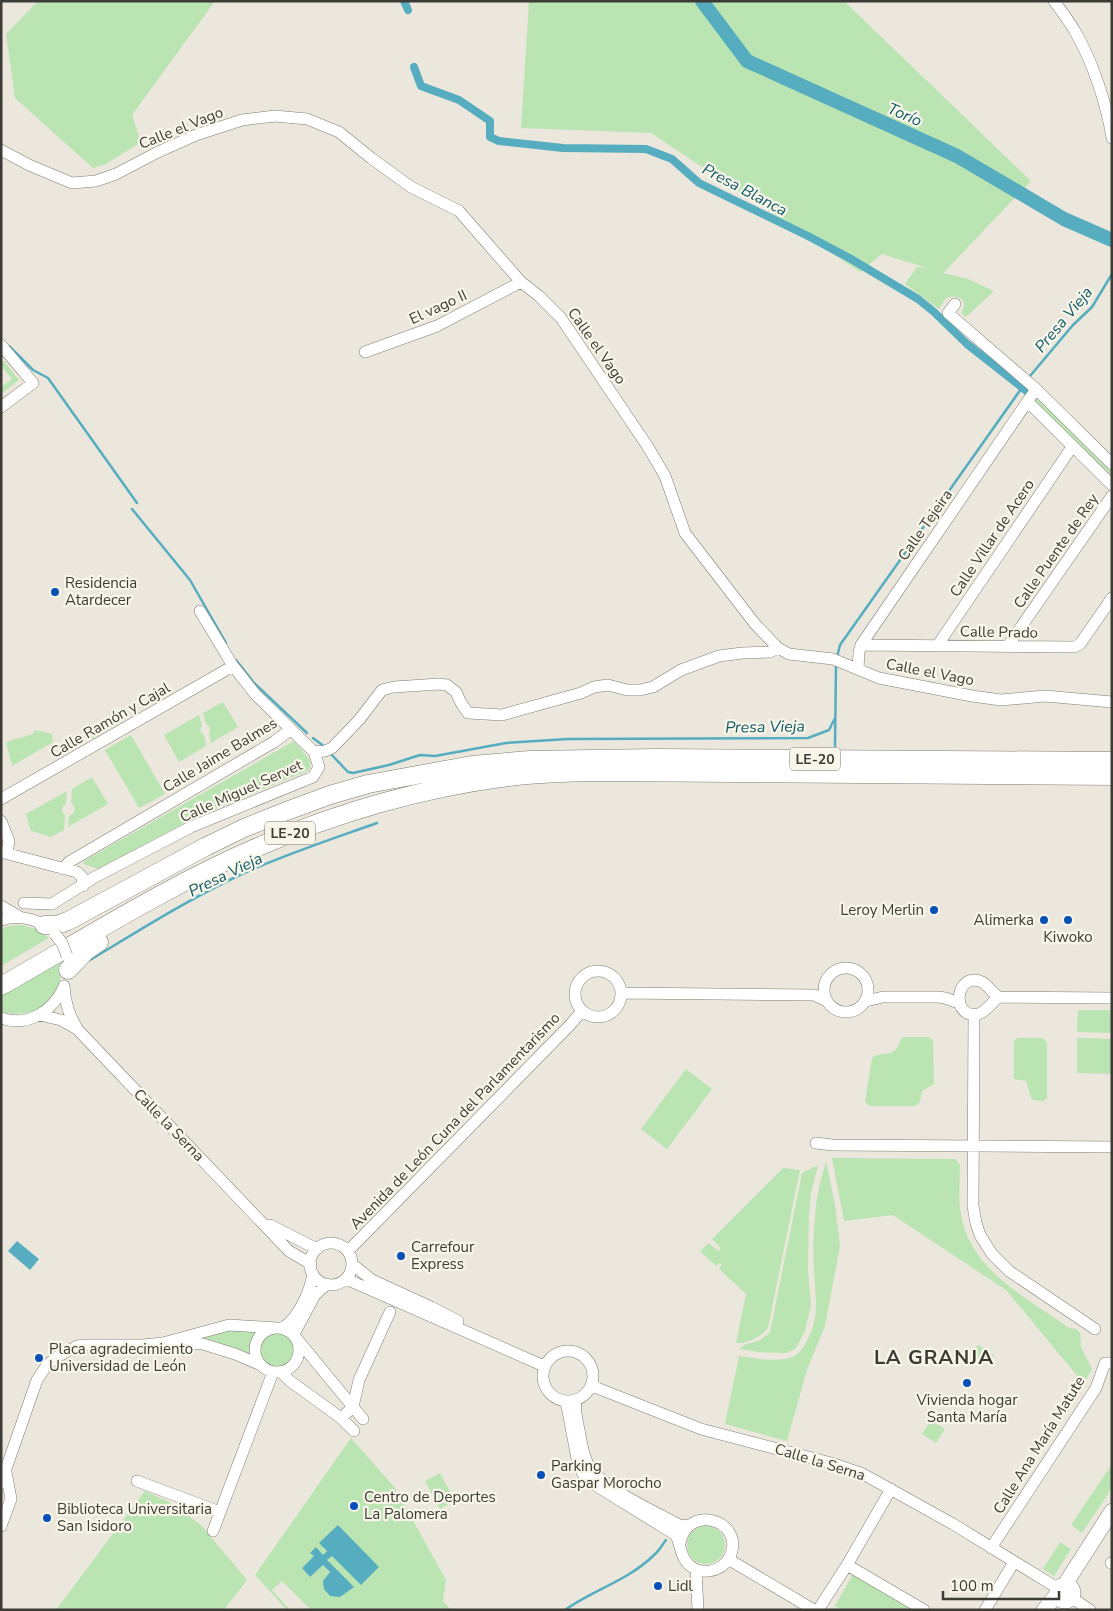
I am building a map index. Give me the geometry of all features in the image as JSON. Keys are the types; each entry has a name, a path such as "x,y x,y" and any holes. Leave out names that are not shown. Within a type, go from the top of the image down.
{"highway":[{"name":"LE-20","path":"1,973 171,876 288,822 333,805 410,784 504,766 557,760 720,758 1112,761"},
{"path":"50,930 244,828 330,795 392,779 472,765 513,760 557,760"},
{"name":"LE-20","path":"1,986 170,890 216,866 292,832 337,816 412,796 505,778 557,773 610,772 1112,776"},
{"path":"67,971 93,945 221,876 296,842 414,803 445,796 532,780 610,772"}],"main road":[{"path":"1064,1595 1112,1511"},
{"path":"1044,1610 1064,1595 1078,1579 1112,1529"}],"street":[{"path":"1054,1 1076,33 1096,78 1109,118 1112,138"},
{"name":"Calle el Vago","path":"1,150 72,183 96,181 116,174 196,135 242,120 275,116 308,120 340,132 371,158 411,187 459,212 520,282 539,296 561,318 648,447 665,476 685,533 755,624 778,648 789,654 837,661 878,678 972,696 1001,700 1045,696 1112,702"},
{"name":"El vago II","path":"365,352 437,326 520,282"},
{"path":"955,304 948,313 1030,384 1112,464"},
{"path":"1,407 33,383 2,348"},
{"name":"Calle Tejeira","path":"858,669 861,645 1028,402 1030,384"},
{"path":"1028,402 1112,485"},
{"name":"Calle Villar de Acero","path":"937,646 1072,447"},
{"name":"Calle Puente de Rey","path":"1007,647 1112,496"},
{"name":"Calle Prado","path":"861,645 1074,647 1080,644 1112,598"},
{"name":"Calle Jaime Balmes","path":"63,869 68,862 274,742 290,730 256,695 233,666 200,611"},
{"path":"290,730 324,751 359,720 382,690 394,687 447,685 456,692 468,713 502,715 581,693 594,687 608,685 627,690 640,690 653,687 681,670 719,656 770,652 778,648"},
{"name":"Calle Ramón y Cajal","path":"1,799 233,666"},
{"name":"Calle Miguel Servet","path":"24,903 52,904 96,878 192,828 313,777 319,767 324,751"},
{"path":"1,821 9,841 4,852 96,878"},
{"path":"77,872 82,877 83,886"},
{"path":"1,906 20,918"},
{"path":"1,920 20,918 32,920 50,930"},
{"name":"Calle la Serna","path":"50,930 62,943 67,971 65,1001 78,1030 289,1251 312,1269 321,1282 327,1284"},
{"path":"814,995 824,988 830,974 836,970 847,968 857,970 862,974 869,987 883,997"},
{"path":"1,1018 24,1021 40,1015 50,1008 59,998 67,971"},
{"name":"Avenida de León Cuna del Parlamentarismo","path":"595,971 610,974 615,979 620,993 617,1006 606,1016 593,1017 582,1011 575,998 575,991 582,977 595,971"},
{"path":"975,981 984,984 993,997 984,1011 974,1014 965,1011 959,998 965,984 975,981"},
{"path":"866,1001 869,987"},
{"path":"824,988 826,1001"},
{"path":"620,993 814,995 826,1001 835,1010 849,1012 856,1011 866,1001 883,997 959,998"},
{"path":"993,997 1112,998"},
{"name":"Avenida de León Cuna del Parlamentarismo","path":"348,1251 582,1011"},
{"path":"974,1014 973,1206 980,1236 992,1254 1009,1271 1095,1329"},
{"name":"Calle la Serna","path":"40,1015 61,1020 78,1030"},
{"path":"816,1143 832,1145 1112,1147"},
{"name":"Calle la Serna","path":"259,1220 317,1249"},
{"path":"261,1365 255,1352 259,1338 270,1329 289,1325 310,1287 312,1258 317,1249 329,1243 342,1246 348,1251 352,1264 372,1280 431,1306 503,1347"},
{"path":"213,1531 277,1372 293,1366 297,1360 299,1353 295,1336 315,1294 327,1284 337,1284 346,1278 352,1264"},
{"path":"346,1278 544,1366"},
{"path":"340,1418 353,1407 359,1380 390,1312"},
{"path":"163,1343 229,1326 280,1328 295,1336 363,1419"},
{"path":"1,1483 37,1380 47,1365 57,1357 69,1350 85,1345 202,1344 236,1354 277,1372 340,1418 354,1431"},
{"path":"570,1350 580,1354 588,1361 593,1370 592,1386 586,1394 571,1401 554,1397 546,1388 542,1377 544,1366 548,1359 558,1352 570,1350"},
{"name":"Calle Ana María Matute","path":"991,1548 1096,1388 1105,1363 1112,1363"},
{"path":"341,1392 359,1380"},
{"name":"Calle la Serna","path":"592,1386 701,1429 863,1474 991,1548 1090,1610"},
{"path":"571,1401 576,1412 583,1452 588,1464 599,1479 681,1526 689,1525 702,1519 710,1519 725,1527 730,1534 732,1551 720,1568 708,1572 696,1570 684,1559 676,1535 597,1487 583,1474 574,1452 571,1401"},
{"path":"1,1526 11,1498 3,1473"},
{"path":"137,1481 220,1512"},
{"path":"728,1559 816,1610 847,1565 891,1489"},
{"path":"680,1543 683,1532 689,1525"},
{"path":"985,1610 1014,1562"},
{"path":"847,1565 924,1610"},
{"path":"696,1570 698,1610"},
{"path":"705,1610 704,1585 708,1572"}],"green space":[{"path":"38,1 215,1 132,115 141,142 106,164 93,168 15,98 6,34"},
{"path":"529,1 844,1 1031,181 943,273 968,279 994,291 966,317 961,313 964,305 963,301 959,298 946,298 939,309 905,284 917,267 927,268 882,254 860,272 651,133 521,128"},
{"path":"4,361 19,380 1,394 1,387 12,379 3,368 1,369 1,363"},
{"path":"1039,394 1112,468 1112,476 1035,401"},
{"path":"223,702 238,727 211,743 210,727 206,724 203,713"},
{"path":"126,708 130,716 93,739 88,731 101,725"},
{"path":"199,715 202,725 200,731 204,735 206,746 179,762 164,735"},
{"path":"34,730 52,734 53,742 12,766 6,742 33,734"},
{"path":"131,735 165,794 139,808 105,750"},
{"path":"294,741 310,760 310,768 307,771 194,818 99,869 83,864 84,861"},
{"path":"92,777 108,804 68,827 69,816 73,814 74,810 74,806 71,803 72,789"},
{"path":"67,791 66,803 62,808 62,812 65,815 64,830 51,837 31,831 26,814"},
{"path":"22,925 36,929 49,938 1,966 1,929 8,926"},
{"path":"61,959 59,985 47,1004 27,1013 1,1012 1,992"},
{"path":"1078,1010 1112,1010 1112,1033 1077,1032"},
{"path":"903,1037 928,1037 933,1040 934,1084 922,1091 920,1102 915,1106 869,1106 865,1101 872,1058 877,1055 893,1052"},
{"path":"1018,1038 1042,1038 1047,1042 1047,1098 1044,1101 1032,1100 1026,1081 1014,1079 1014,1041"},
{"path":"1077,1038 1112,1039 1112,1074 1077,1073"},
{"path":"686,1069 712,1089 667,1149 641,1129"},
{"path":"832,1158 955,1159 960,1165 959,1196 961,1215 967,1235 976,1252 1003,1281 1069,1328 1076,1329 1080,1333 1081,1347 1092,1369 1084,1384 1006,1290 893,1215 844,1221"},
{"path":"826,1161 835,1205 840,1246 825,1326 807,1370 787,1441 725,1424 739,1356 768,1360 790,1358 800,1352 810,1335 816,1308 813,1250 814,1230 819,1188"},
{"path":"818,1165 811,1193 809,1214 808,1271 811,1305 805,1331 796,1348 786,1353 740,1349 744,1345 760,1340 770,1332 802,1173"},
{"path":"783,1168 800,1170 768,1328 754,1339 736,1343 746,1294 719,1269 722,1265 720,1263 716,1266 700,1251 709,1243 718,1251 721,1248 712,1239"},
{"path":"223,1330 257,1331 252,1339 250,1356 213,1341 194,1338"},
{"path":"278,1332 285,1333 291,1337 295,1343 295,1357 291,1363 285,1367 278,1368 271,1367 265,1363 261,1357 260,1350 261,1343 265,1337 271,1333"},
{"path":"978,1345 994,1355 988,1364 972,1354"},
{"path":"931,1420 945,1429 936,1443 922,1434"},
{"name":"Centro de Deportes La Palomera","path":"351,1438 395,1488 446,1580 443,1601 451,1610 311,1610 282,1581 272,1590 290,1610 287,1610 255,1575","holes":["327,1551 332,1556 327,1560 340,1596 330,1573 323,1565 310,1577 302,1568 314,1556 323,1555"]},
{"path":"1112,1464 1112,1488 1082,1533 1071,1525"},
{"path":"440,1473 455,1501 440,1509 425,1481"},
{"path":"145,1491 173,1504 202,1526 247,1580 224,1610 56,1610"},
{"path":"706,1526 719,1532 725,1545 719,1558 706,1564 693,1558 687,1545 693,1532"},
{"path":"1060,1542 1071,1549 1054,1576 1043,1569"},
{"path":"853,1574 910,1608 909,1610 841,1610 835,1606"}],"water":[{"path":"17,1241 39,1259 30,1270 8,1251"},
{"path":"338,1525 379,1567 361,1585 332,1556 327,1560 354,1587 340,1597 330,1596 324,1589 323,1581 330,1572 323,1565 310,1577 302,1568 314,1556 310,1553 316,1547 323,1555 327,1551 319,1543"}],"waterway":[{"name":"Presa Blanca","path":"404,1 408,10"},
{"name":"Torío","path":"702,1 747,61 957,156 1064,219 1112,240"},
{"name":"Presa Blanca","path":"414,67 421,86 459,100 490,121 490,137 499,141 563,148 646,149 672,159 699,183 808,236 918,299 967,344 1028,392"},
{"name":"Presa Vieja","path":"1030,376 1073,325 1092,307 1112,274"},
{"path":"9,346 33,370 48,378 137,503"},
{"name":"Presa Vieja","path":"837,657 840,645 1021,389"},
{"path":"132,509 190,580 226,643"},
{"path":"236,660 254,683 307,733"},
{"name":"Presa Vieja","path":"835,746 836,665"},
{"name":"Presa Vieja","path":"330,753 348,772 353,773 389,765 420,755 435,756 506,743 568,739 808,738 829,730 835,718"},
{"path":"313,738 325,747"},
{"name":"Presa Vieja","path":"90,960 184,904 242,874 292,853 377,823"},
{"path":"565,1610 644,1564 666,1540"}],"place":[{"name":"Residencia Atardecer","path":"55,592"},
{"name":"Leroy Merlin","path":"934,910"},
{"name":"Alimerka","path":"1044,920"},
{"name":"Kiwoko","path":"1068,920"},
{"name":"Carrefour Express","path":"401,1256"},
{"name":"Placa agradecimiento Universidad de León","path":"39,1358"},
{"name":"Vivienda hogar Santa María","path":"967,1383"},
{"name":"Parking Gaspar Morocho","path":"541,1475"},
{"name":"Centro de Deportes La Palomera","path":"354,1506"},
{"name":"Biblioteca Universitaria San Isidoro","path":"47,1518"},
{"name":"Lidl","path":"658,1586"}],"district":[{"name":"LA GRANJA","path":"934,1357"}]}
